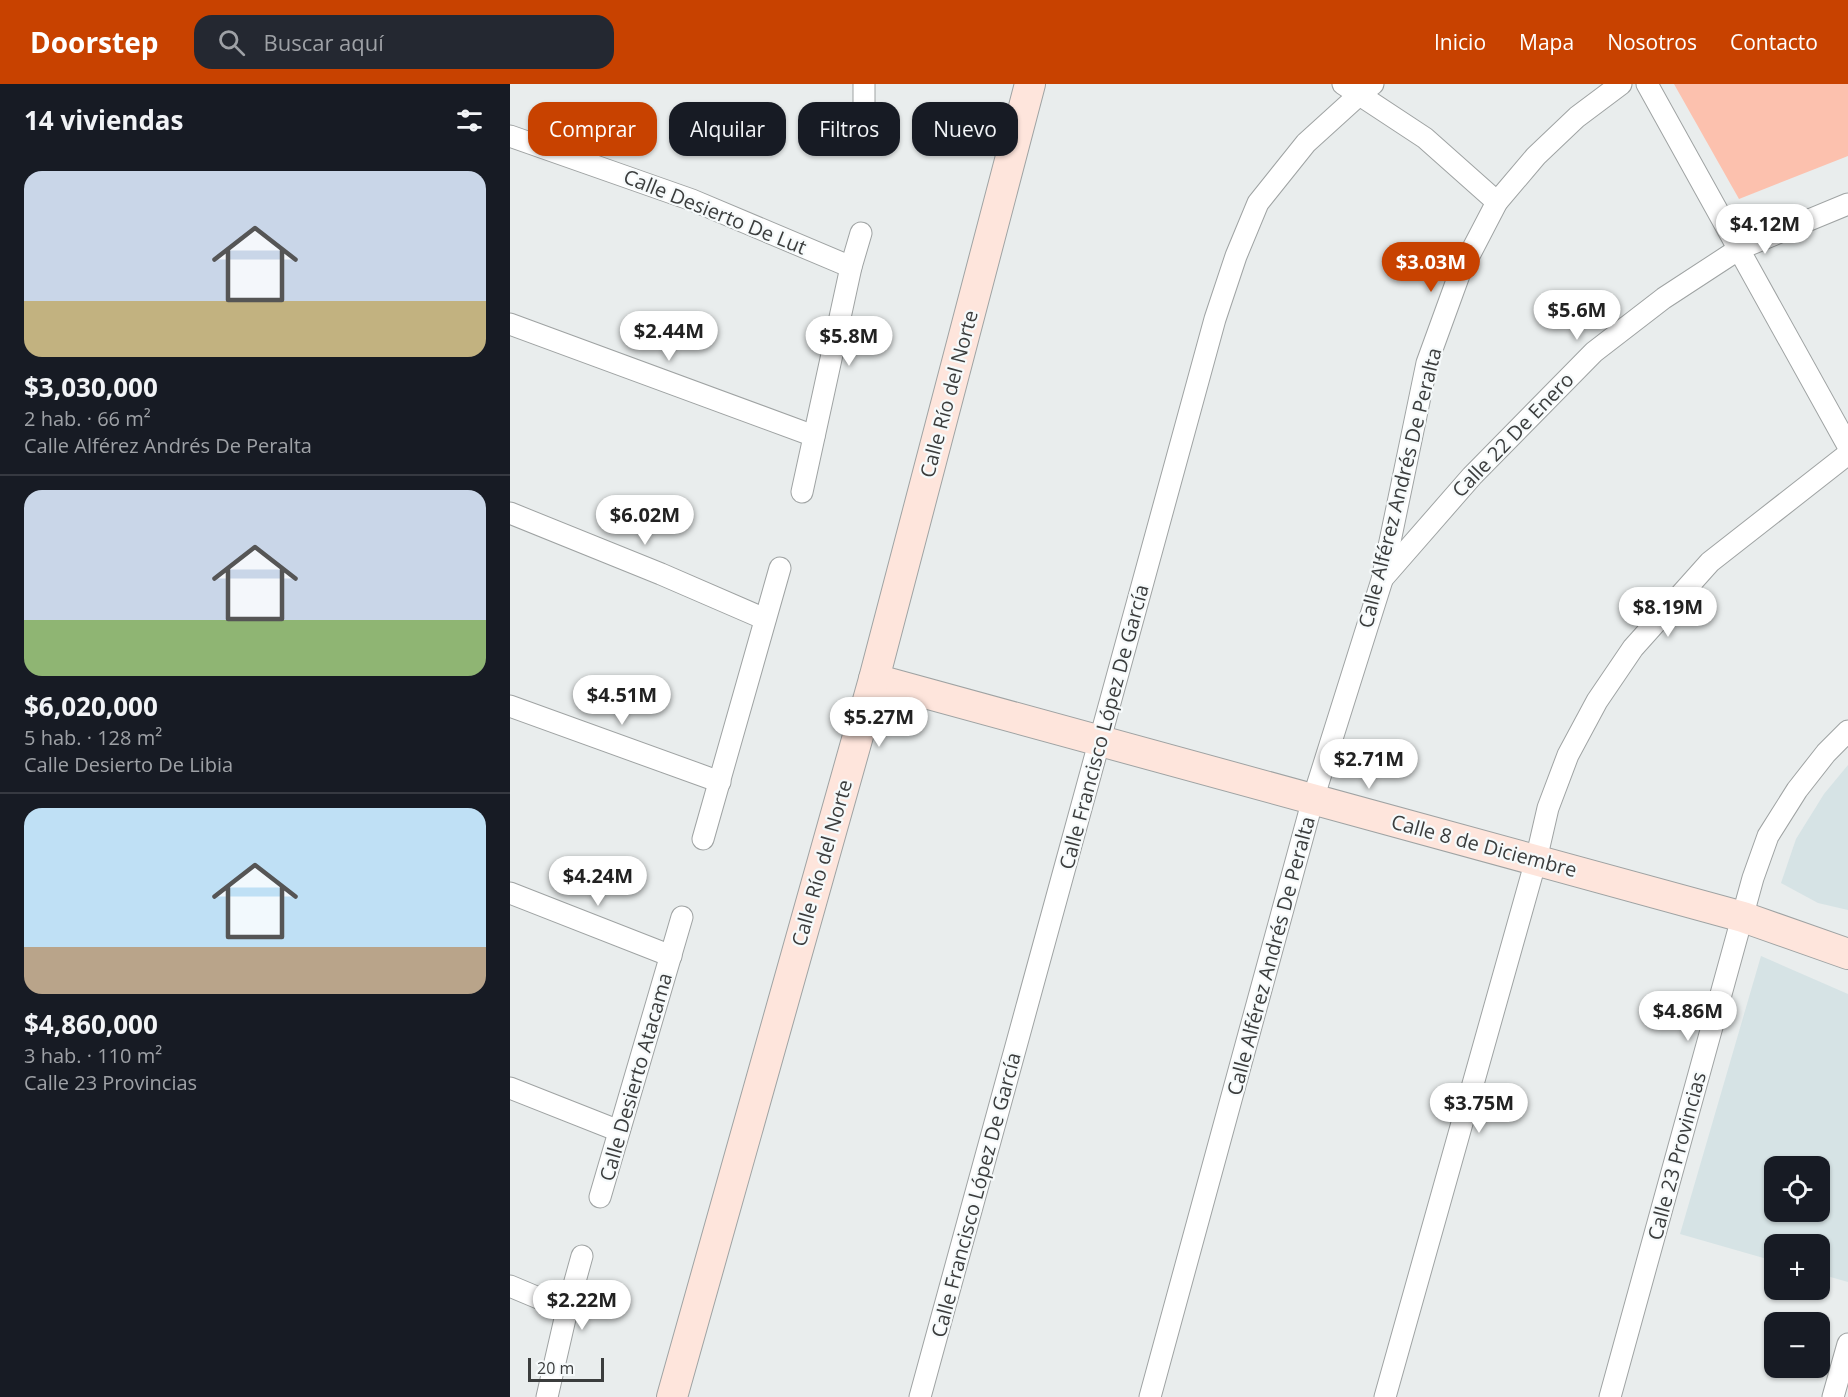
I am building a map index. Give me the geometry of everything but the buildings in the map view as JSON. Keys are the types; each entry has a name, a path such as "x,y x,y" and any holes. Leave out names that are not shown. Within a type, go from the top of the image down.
{"street":[{"path":"864,84 864,102"},
{"name":"Calle Río del Norte","path":"673,1397 874,679 1030,84"},
{"name":"Calle Alférez Andrés De Peralta","path":"1150,1397 1313,799 1382,580 1427,363 1459,274 1497,202 1536,156 1577,117 1622,84"},
{"path":"1647,84 1848,446"},
{"path":"1359,87 1425,138 1497,202"},
{"name":"Calle Francisco López De García","path":"920,1397 1215,319 1236,256 1258,203 1306,143 1359,87"},
{"name":"Calle Desierto De Lut","path":"510,136 692,200 851,267"},
{"name":"Calle 22 De Enero","path":"1382,580 1472,476 1594,352 1664,298 1739,249 1848,204"},
{"path":"802,492 851,267 861,233"},
{"path":"510,324 814,436"},
{"path":"1385,1397 1536,860 1548,808 1568,755 1597,701 1633,648 1710,562 1848,454"},
{"path":"510,513 765,619"},
{"path":"703,839 780,568"},
{"name":"Calle 8 de Diciembre","path":"874,679 1743,917 1848,954"},
{"path":"510,706 720,782"},
{"name":"Calle 23 Provincias","path":"1610,1397 1753,878 1768,836 1797,790 1826,753 1848,731"},
{"name":"Calle Desierto Atacama","path":"510,893 671,956"},
{"name":"Calle Desierto Atacama","path":"600,1197 682,917"},
{"path":"510,1088 619,1131"},
{"path":"547,1397 582,1257"},
{"path":"510,1286 567,1311"},
{"path":"1833,1397 1848,1344"}],"shaded area":[{"path":"1674,84 1848,84 1848,156 1739,199"},
{"path":"1848,765 1848,910 1818,903 1781,883 1796,839 1824,794"},
{"path":"1761,956 1848,994 1848,1282 1830,1277 1830,1234 1764,1234 1764,1258 1680,1234"}]}
